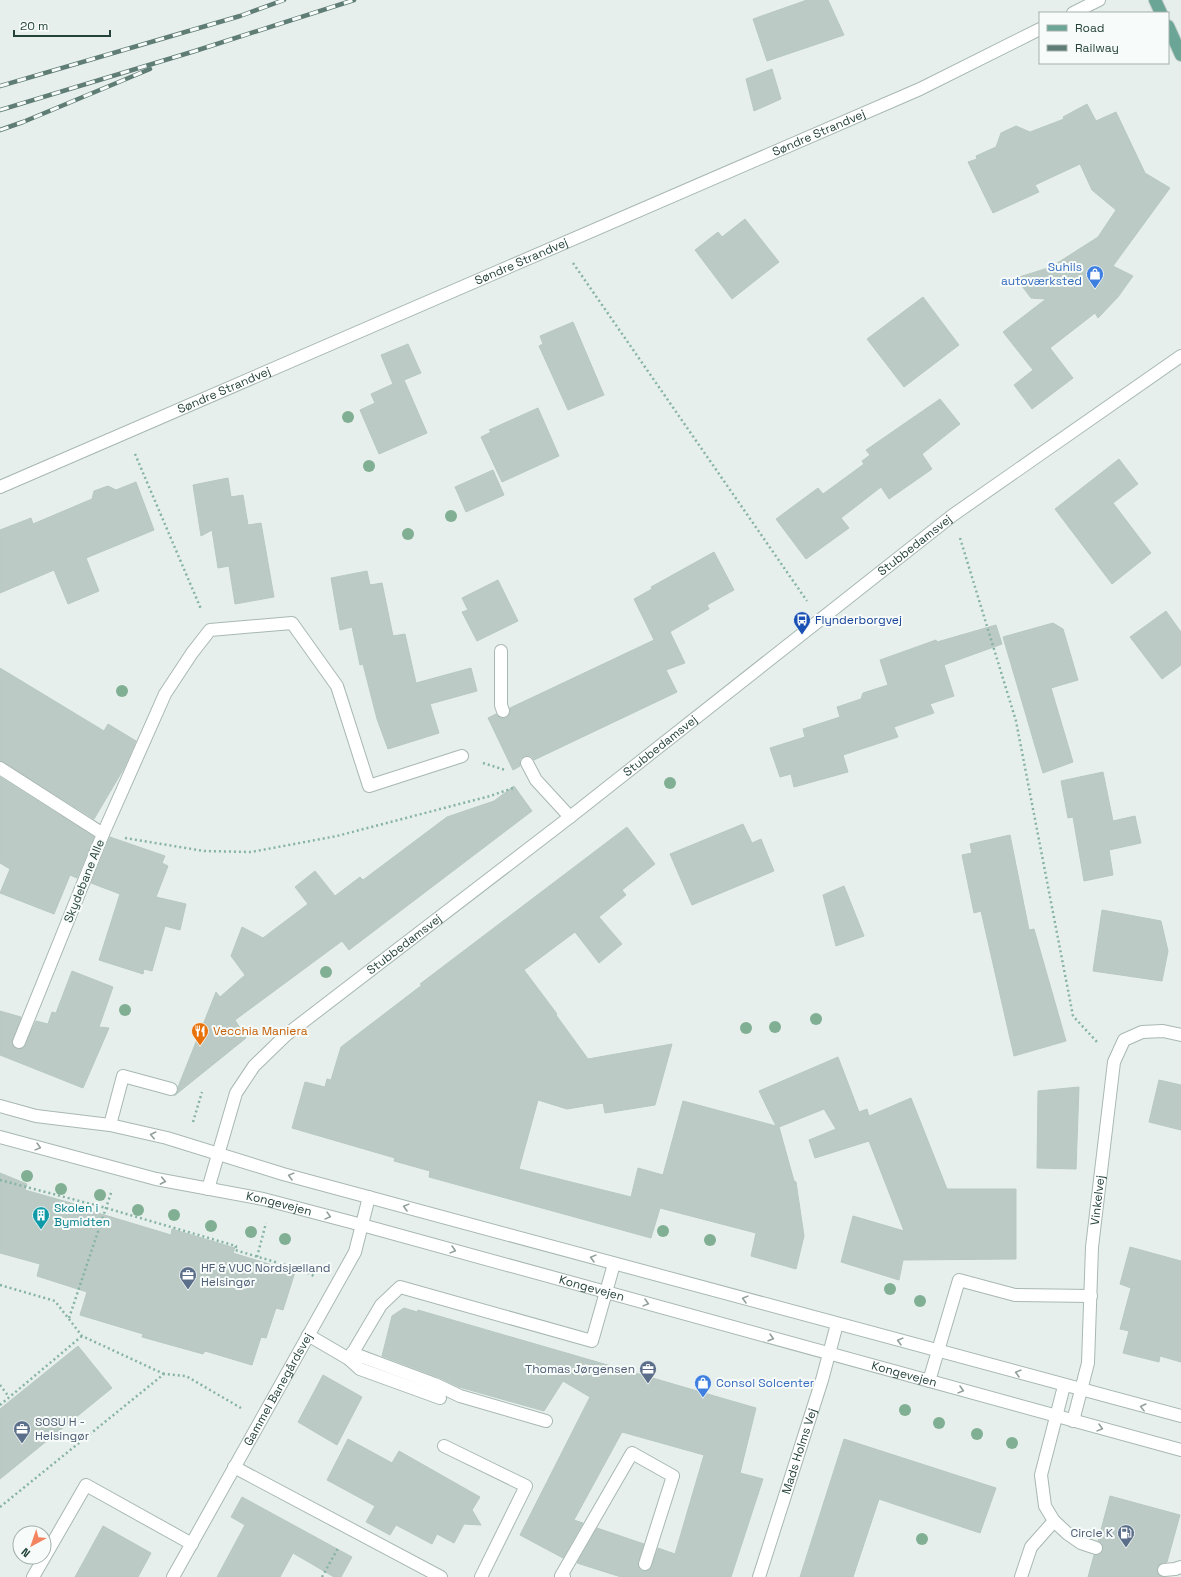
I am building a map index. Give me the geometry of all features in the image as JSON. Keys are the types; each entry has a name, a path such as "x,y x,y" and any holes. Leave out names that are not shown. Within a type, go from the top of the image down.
{"main road":[{"path":"1155,0 1161,12"},
{"path":"1169,28 1181,55"}],"street":[{"path":"1075,12 1099,0"},
{"name":"Søndre Strandvej","path":"0,487 920,89 1039,30"},
{"name":"Stubbedamsvej","path":"208,1189 236,1093 254,1066 280,1040 570,817 953,515 1181,356"},
{"path":"103,834 165,694 192,652 210,630 292,623 337,686 369,786 462,756"},
{"path":"501,651 501,705 503,711"},
{"path":"527,763 536,780 570,817"},
{"name":"Skydebane Alle","path":"0,768 103,834 19,1042"},
{"name":"Vinkelvej","path":"1074,1420 1088,1363 1092,1247 1114,1062 1124,1040 1142,1032 1163,1031 1181,1035"},
{"path":"110,1125 123,1076 170,1089"},
{"path":"0,1106 36,1116 110,1125 167,1138 271,1170 369,1197 1064,1386 1181,1416"},
{"name":"Kongevejen","path":"0,1137 156,1180 263,1199 362,1225 1181,1450"},
{"name":"Gammel Banegårdsvej","path":"173,1577 355,1252 369,1197"},
{"path":"350,1356 381,1305 400,1287 592,1341 614,1264"},
{"path":"929,1381 959,1280 1015,1295 1091,1296"},
{"name":"Mads Holms Vej","path":"759,1577 822,1380 837,1324"},
{"path":"308,1335 350,1356 435,1384 460,1396 546,1421"},
{"path":"350,1356 360,1369 440,1398"},
{"path":"1064,1386 1041,1475 1045,1506 1054,1521 1068,1534 1081,1542 1096,1548"},
{"path":"444,1446 526,1486 481,1577"},
{"path":"564,1577 561,1576 632,1453 673,1476 645,1564"},
{"path":"234,1467 441,1577"},
{"path":"33,1577 86,1485 192,1544"},
{"path":"1021,1577 1030,1547 1054,1521"},
{"path":"1164,1570 1181,1567"}],"path":[{"path":"560,245 820,620"},
{"path":"126,433 210,630"},
{"path":"953,515 1016,721 1073,1016 1114,1062"},
{"path":"462,756 536,780"},
{"path":"103,834 204,851 250,852 337,836 490,796 536,780"},
{"path":"69,1319 119,1169"},
{"path":"0,1180 106,1208 236,1246 235,1250 302,1270 336,1286"},
{"path":"257,1257 261,1241"},
{"path":"0,1285 55,1301 82,1336 164,1374 186,1376 261,1419"},
{"path":"0,1405 82,1336"},
{"path":"0,1507 164,1374"},
{"path":"0,1385 9,1397"},
{"path":"322,1577 338,1548"}],"building":[{"path":"807,0 828,0 844,35 767,61 753,19"},
{"path":"772,69 781,99 754,111 746,79"},
{"path":"1087,104 1096,121 1116,112 1145,173 1170,188 1113,266 1133,276 1118,297 1098,318 1095,313 1050,348 1073,378 1032,409 1014,385 1033,370 1003,332 1046,299 1031,298 1016,278 1051,267 1098,237 1116,210 1092,190 1080,164 1035,185 1039,192 993,213 968,162 977,159 976,156 996,147 1001,133 1016,126 1030,132 1064,119 1063,117"},
{"path":"745,219 779,262 732,299 695,250 718,232 722,237"},
{"path":"923,297 959,345 904,387 867,339"},
{"path":"573,322 604,395 568,410 539,346 543,344 540,336"},
{"path":"408,344 421,373 404,380 427,433 379,454 360,410 375,403 371,394 393,384 381,355"},
{"path":"940,399 960,424 922,454 932,469 889,499 881,487 841,518 849,528 806,559 776,519 818,488 823,494 864,464 862,461 870,455 866,450"},
{"path":"538,408 559,456 502,482 481,437 491,432 489,430"},
{"path":"1119,459 1138,484 1113,503 1151,553 1112,584 1055,509"},
{"path":"493,470 504,495 466,512 455,487"},
{"path":"228,478 231,497 243,495 248,525 261,523 274,597 235,604 229,566 218,568 212,530 201,536 193,485"},
{"path":"136,482 154,530 86,558 99,591 68,604 54,570 0,593 0,530 31,518 33,524 92,499 94,491 108,486 116,490"},
{"path":"714,552 734,590 707,605 709,609 668,633 670,632 685,663 666,670 677,692 534,760 531,756 524,756 520,759 520,766 513,770 488,718 496,714 501,718 506,718 510,713 510,708 654,640 634,599 652,589 651,587"},
{"path":"367,571 370,585 382,583 393,636 405,634 416,683 471,668 477,691 430,704 439,733 388,749 377,719 363,664 360,665 352,627 340,630 331,578"},
{"path":"498,580 518,621 477,641 462,612 468,610 462,598"},
{"path":"1166,611 1181,632 1181,665 1162,679 1130,637"},
{"path":"1053,623 1063,629 1078,680 1051,688 1073,762 1043,773 1003,637"},
{"path":"996,625 1002,644 944,665 954,696 930,704 934,713 894,727 898,737 843,755 848,772 794,787 791,774 780,777 770,748 805,737 803,729 840,717 837,707 861,699 863,693 888,685 880,660 936,640 937,642"},
{"path":"0,668 104,731 108,724 136,741 123,770 94,819 4,762 0,761"},
{"path":"1103,772 1113,821 1135,816 1141,843 1109,850 1113,875 1084,881 1073,817 1068,818 1061,781"},
{"path":"0,777 94,837 77,878 70,875 54,914 0,893 10,869 0,863"},
{"path":"514,786 532,811 349,950 342,941 235,1020 246,1038 174,1096 178,1091 178,1087 216,992 220,997 245,975 231,956 242,927 263,938 308,904 295,887 315,871 335,896 360,877 363,880 447,817 494,801"},
{"path":"743,824 752,843 761,839 774,871 692,905 670,854"},
{"path":"627,827 655,864 622,890 626,895 599,917 622,944 599,963 575,932 524,970 588,1059 672,1044 655,1105 605,1113 603,1103 567,1109 538,1100 519,1169 631,1197 638,1168 663,1175 683,1101 776,1126 759,1091 838,1057 859,1112 867,1109 869,1116 911,1098 947,1189 1016,1189 1016,1259 903,1260 899,1280 841,1262 853,1216 904,1231 869,1141 815,1158 809,1140 836,1129 824,1109 779,1127 794,1181 796,1182 804,1236 796,1269 751,1256 756,1233 660,1208 651,1238 429,1177 430,1171 394,1161 395,1158 292,1128 305,1082 325,1087 327,1079 331,1080 341,1047 422,985 420,984"},
{"path":"1010,835 1029,930 1034,929 1066,1041 1014,1056 981,911 974,913 962,855 972,853 970,844"},
{"path":"110,837 165,856 162,863 168,866 156,897 186,904 180,930 165,926 152,971 144,969 143,974 99,960 120,894 91,883"},
{"path":"844,886 864,936 836,946 823,895"},
{"path":"1102,910 1161,921 1168,951 1162,981 1093,971"},
{"path":"72,971 113,987 99,1027 109,1028 83,1088 0,1055 0,1011 21,1017 12,1043 16,1049 23,1048 36,1021 48,1024 52,1012 56,1013"},
{"path":"1159,1080 1181,1085 1181,1130 1149,1122"},
{"path":"1079,1087 1076,1169 1037,1168 1038,1091"},
{"name":"HF & VUC Nordsjælland Helsingør","path":"0,1173 27,1184 25,1190 89,1208 88,1210 171,1235 172,1229 235,1248 233,1253 295,1272 283,1310 276,1308 266,1338 261,1337 252,1365 205,1351 203,1354 142,1337 143,1334 80,1315 87,1292 37,1276 40,1264 0,1253"},
{"path":"1130,1247 1181,1261 1181,1362 1160,1356 1159,1362 1123,1353 1129,1331 1120,1329 1131,1288 1120,1284"},
{"path":"404,1308 417,1312 418,1310 756,1408 740,1473 763,1479 731,1577 621,1577 577,1563 597,1528 644,1544 638,1562 639,1569 642,1571 650,1569 658,1548 675,1554 704,1455 622,1432 574,1520 583,1523 563,1558 520,1535 590,1397 563,1381 544,1411 459,1387 438,1377 382,1356 392,1316"},
{"name":"SOSU H - Helsingør","path":"78,1346 112,1388 0,1479 0,1409"},
{"path":"323,1375 362,1397 337,1445 298,1422"},
{"path":"348,1439 392,1463 399,1451 480,1497 472,1510 481,1525 464,1524 454,1543 437,1534 432,1544 396,1525 390,1535 366,1522 375,1506 327,1480"},
{"path":"844,1439 996,1488 980,1533 879,1499 853,1577 800,1577"},
{"path":"1110,1496 1180,1515 1167,1562 1160,1564 1157,1567 1158,1574 1162,1577 1088,1577 1094,1555 1101,1554 1103,1550 1102,1543 1098,1541"},
{"path":"242,1497 352,1557 341,1577 334,1577 293,1553 280,1577 217,1577 245,1525 231,1517"},
{"path":"103,1526 151,1553 138,1577 75,1577"}],"railway":[{"path":"0,86 240,16 284,0"},
{"path":"0,110 195,51 354,0"},
{"path":"0,130 23,122 150,69"}],"place":[{"name":"Suhils autoværksted","path":"1095,289"},
{"name":"Flynderborgvej","path":"802,635"},
{"name":"Vecchia Maniera","path":"200,1046"},
{"name":"Skolen i Bymidten","path":"41,1230"},
{"name":"HF & VUC Nordsjælland Helsingør","path":"188,1290"},
{"name":"Thomas Jørgensen","path":"648,1384"},
{"name":"Consol Solcenter","path":"703,1398"},
{"name":"SOSU H - Helsingør","path":"22,1444"},
{"name":"Circle K","path":"1126,1548"}]}
